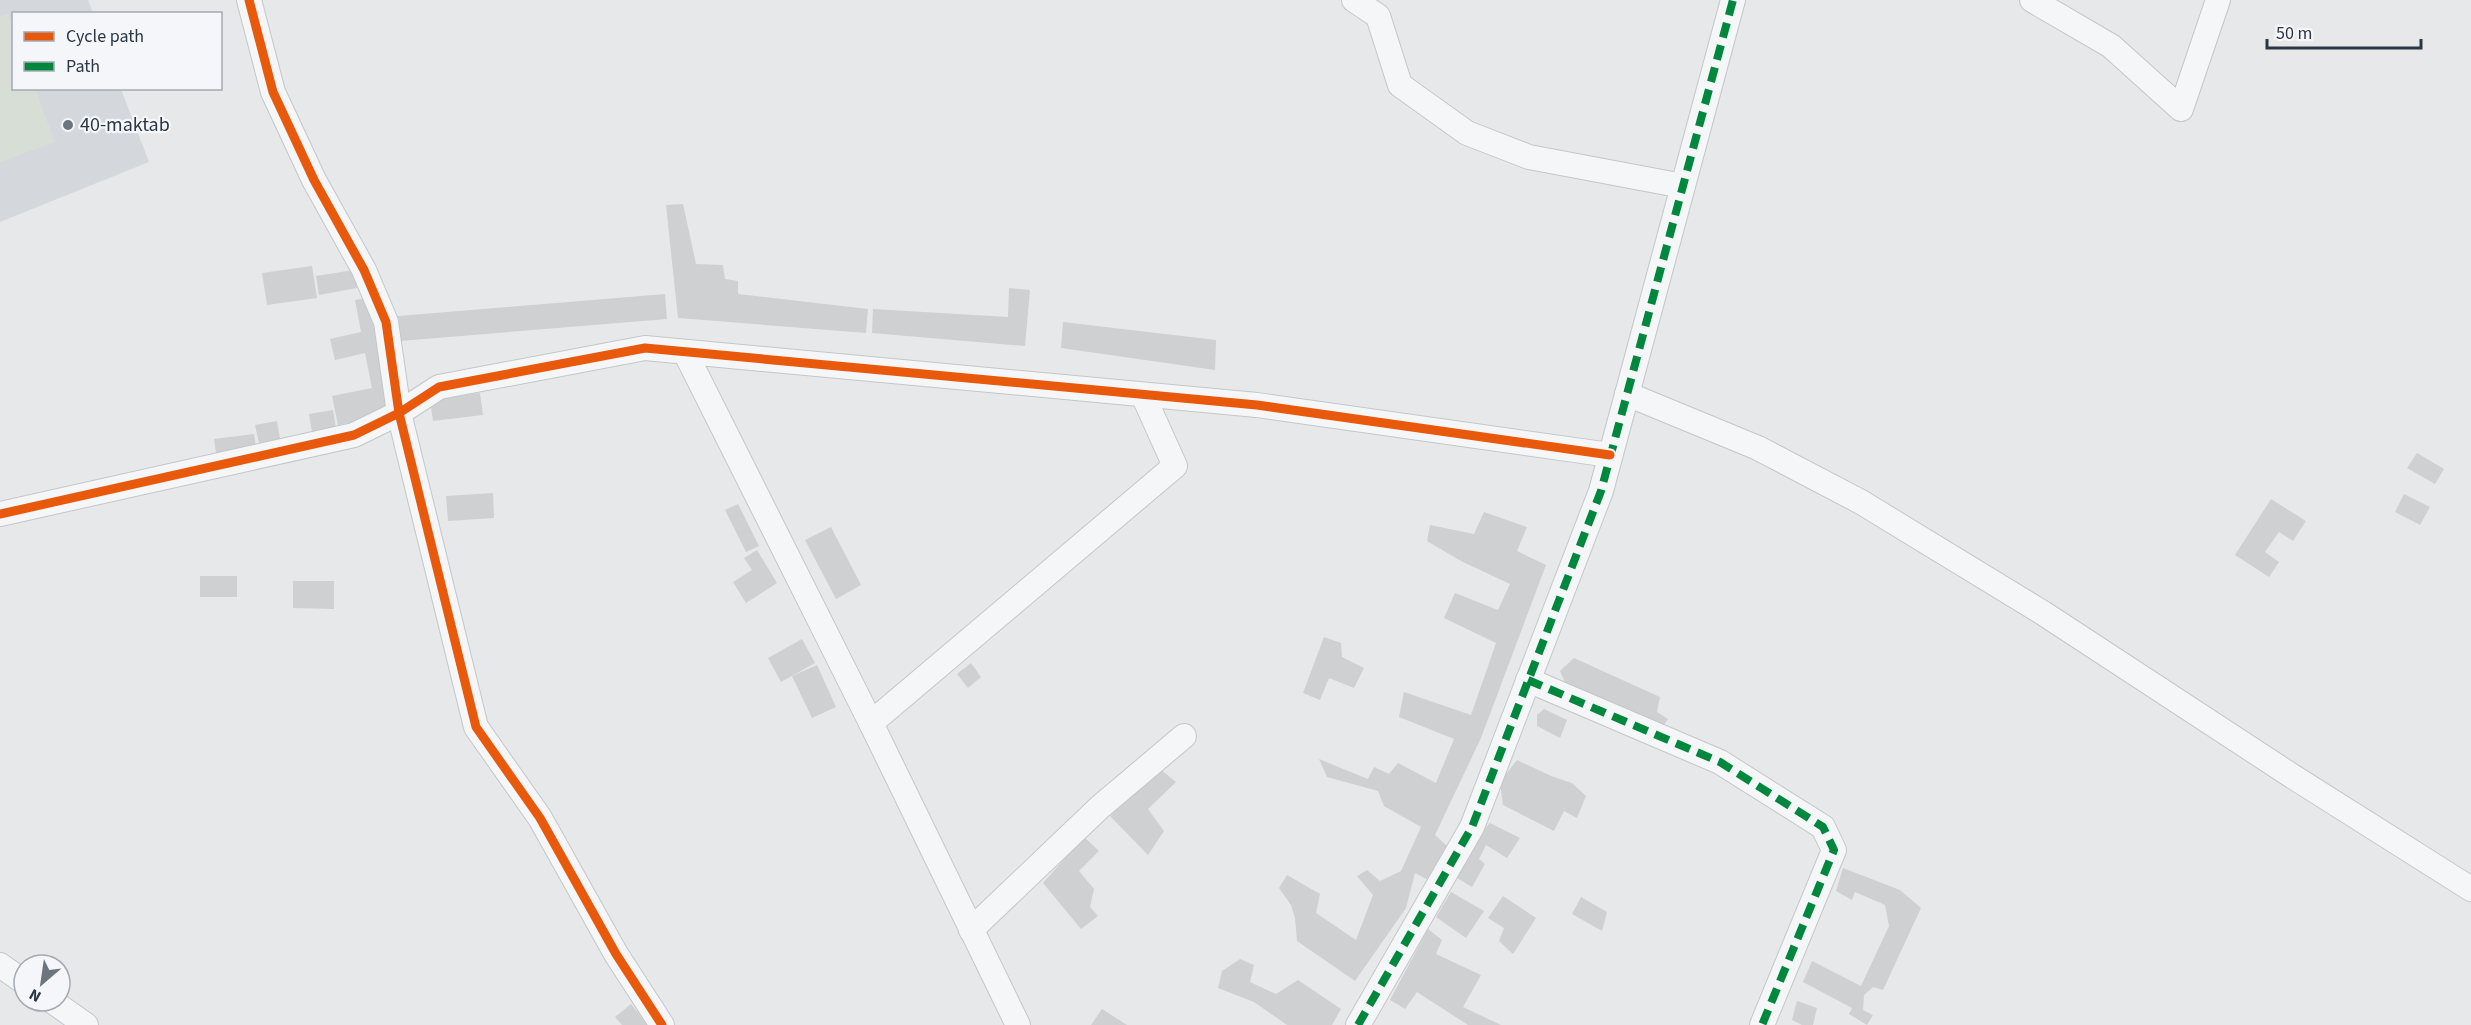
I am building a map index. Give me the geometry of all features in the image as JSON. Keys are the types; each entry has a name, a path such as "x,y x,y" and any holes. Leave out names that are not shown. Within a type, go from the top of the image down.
{"street":[{"path":"249,0 273,92 314,180 364,270 386,322 399,413 476,728 540,818 616,954 662,1025"},
{"path":"1354,0 1378,16 1400,85 1467,133 1529,157 1683,186"},
{"path":"1358,1025 1472,827 1601,491 1732,0"},
{"path":"2032,0 2111,46 2181,109 2218,0"},
{"path":"0,514 354,435 399,413 439,387 645,348 1257,405 1610,456"},
{"path":"685,352 871,723 1018,1025"},
{"path":"1627,394 1758,448 1861,502 2043,613 2471,889"},
{"path":"871,723 1175,465 1143,395"},
{"path":"1528,680 1720,762 1823,826 1834,850 1762,1025"},
{"path":"971,930 1100,807 1184,736"},
{"path":"69,1013 86,1025"}],"shaded area":[{"name":"40-maktab","path":"0,0 88,0 93,12 12,12 12,90 121,90 149,162 0,222"},
{"path":"8,14 12,27 12,90 35,90 55,142 0,162 0,17"}],"building":[{"path":"683,204 696,264 723,265 725,279 738,281 738,294 868,309 866,333 678,318 666,205"},
{"path":"312,266 317,298 267,305 262,273"},
{"path":"354,270 357,288 319,295 316,276"},
{"path":"1009,288 1030,290 1025,346 872,333 873,309 1008,317"},
{"path":"665,294 667,319 400,341 398,316"},
{"path":"371,297 395,414 338,425 332,396 372,388 365,353 335,360 330,339 361,332 355,300"},
{"path":"1063,322 1216,340 1215,370 1061,348"},
{"path":"480,393 483,415 433,421 430,400"},
{"path":"333,410 336,428 312,432 309,414"},
{"path":"277,421 280,439 259,443 255,425"},
{"path":"254,434 256,447 216,453 214,439"},
{"path":"2417,453 2444,469 2435,484 2407,468"},
{"path":"493,493 494,518 448,521 446,496"},
{"path":"2404,494 2430,507 2420,525 2395,512"},
{"path":"2271,499 2306,521 2293,541 2279,532 2265,552 2279,562 2269,577 2235,555"},
{"path":"738,504 759,546 746,552 725,510"},
{"path":"1484,512 1527,527 1517,551 1546,565 1481,738 1435,835 1447,846 1428,880 1415,873 1406,908 1355,981 1297,941 1295,918 1291,905 1279,888 1287,875 1320,894 1316,913 1356,940 1373,895 1357,876 1367,870 1380,881 1401,871 1421,827 1384,806 1378,791 1327,777 1319,759 1368,779 1374,767 1389,774 1398,763 1436,783 1454,739 1399,717 1404,692 1471,715 1496,643 1444,618 1455,593 1498,610 1510,584 1461,561 1427,541 1430,525 1474,534"},
{"path":"831,527 861,585 836,599 805,540"},
{"path":"757,550 777,583 746,603 733,582 752,570 744,558"},
{"path":"200,576 237,576 237,597 200,597"},
{"path":"293,581 334,581 334,609 293,608"},
{"path":"1324,637 1341,643 1342,657 1364,668 1354,688 1329,678 1320,700 1303,693"},
{"path":"802,639 815,663 781,682 768,658"},
{"path":"1574,658 1660,697 1657,712 1668,719 1661,729 1567,687 1560,671"},
{"path":"971,663 981,677 968,688 957,674"},
{"path":"817,665 836,707 812,718 792,676"},
{"path":"1544,709 1567,720 1560,738 1537,726 1537,715"},
{"path":"1517,760 1572,783 1586,796 1577,818 1564,811 1554,831 1503,805 1500,782"},
{"path":"1160,769 1176,782 1148,809 1164,831 1148,855 1110,816"},
{"path":"1490,823 1520,838 1507,858 1486,845 1479,859 1485,864 1472,887 1457,878 1477,838"},
{"path":"1084,837 1099,851 1079,871 1094,889 1090,907 1098,916 1081,929 1043,883"},
{"path":"1843,868 1900,890 1921,908 1883,990 1873,987 1864,995 1863,1010 1873,1015 1867,1025 1849,1014 1852,1008 1803,982 1812,961 1861,986 1889,926 1885,905 1855,892 1852,900 1836,891"},
{"path":"1451,892 1484,911 1466,938 1436,917"},
{"path":"1503,896 1536,918 1513,954 1499,941 1504,928 1488,918"},
{"path":"1581,897 1607,912 1602,931 1572,914"},
{"path":"1428,929 1442,940 1436,954 1481,975 1463,1007 1501,1025 1468,1025 1417,992 1405,1009 1390,1000"},
{"path":"1240,959 1254,965 1250,982 1276,994 1298,980 1341,1009 1332,1025 1287,1025 1254,1002 1218,988 1222,971"},
{"path":"1797,1001 1817,1008 1813,1025 1802,1025 1792,1020"},
{"path":"631,1004 648,1025 622,1025 615,1017"},
{"path":"1102,1009 1127,1025 1091,1025"}],"marked path":[{"path":"1358,1025 1472,827 1601,491 1733,0"},
{"path":"1528,680 1720,762 1823,827 1834,850 1762,1025"}],"cycle path":[{"path":"249,0 273,92 314,180 364,270 386,322 399,413 476,727 540,818 616,954 662,1025"},
{"path":"0,514 354,435 399,413 439,387 645,348 1257,405 1610,455"}],"place":[{"name":"40-maktab","path":"68,125"}]}
